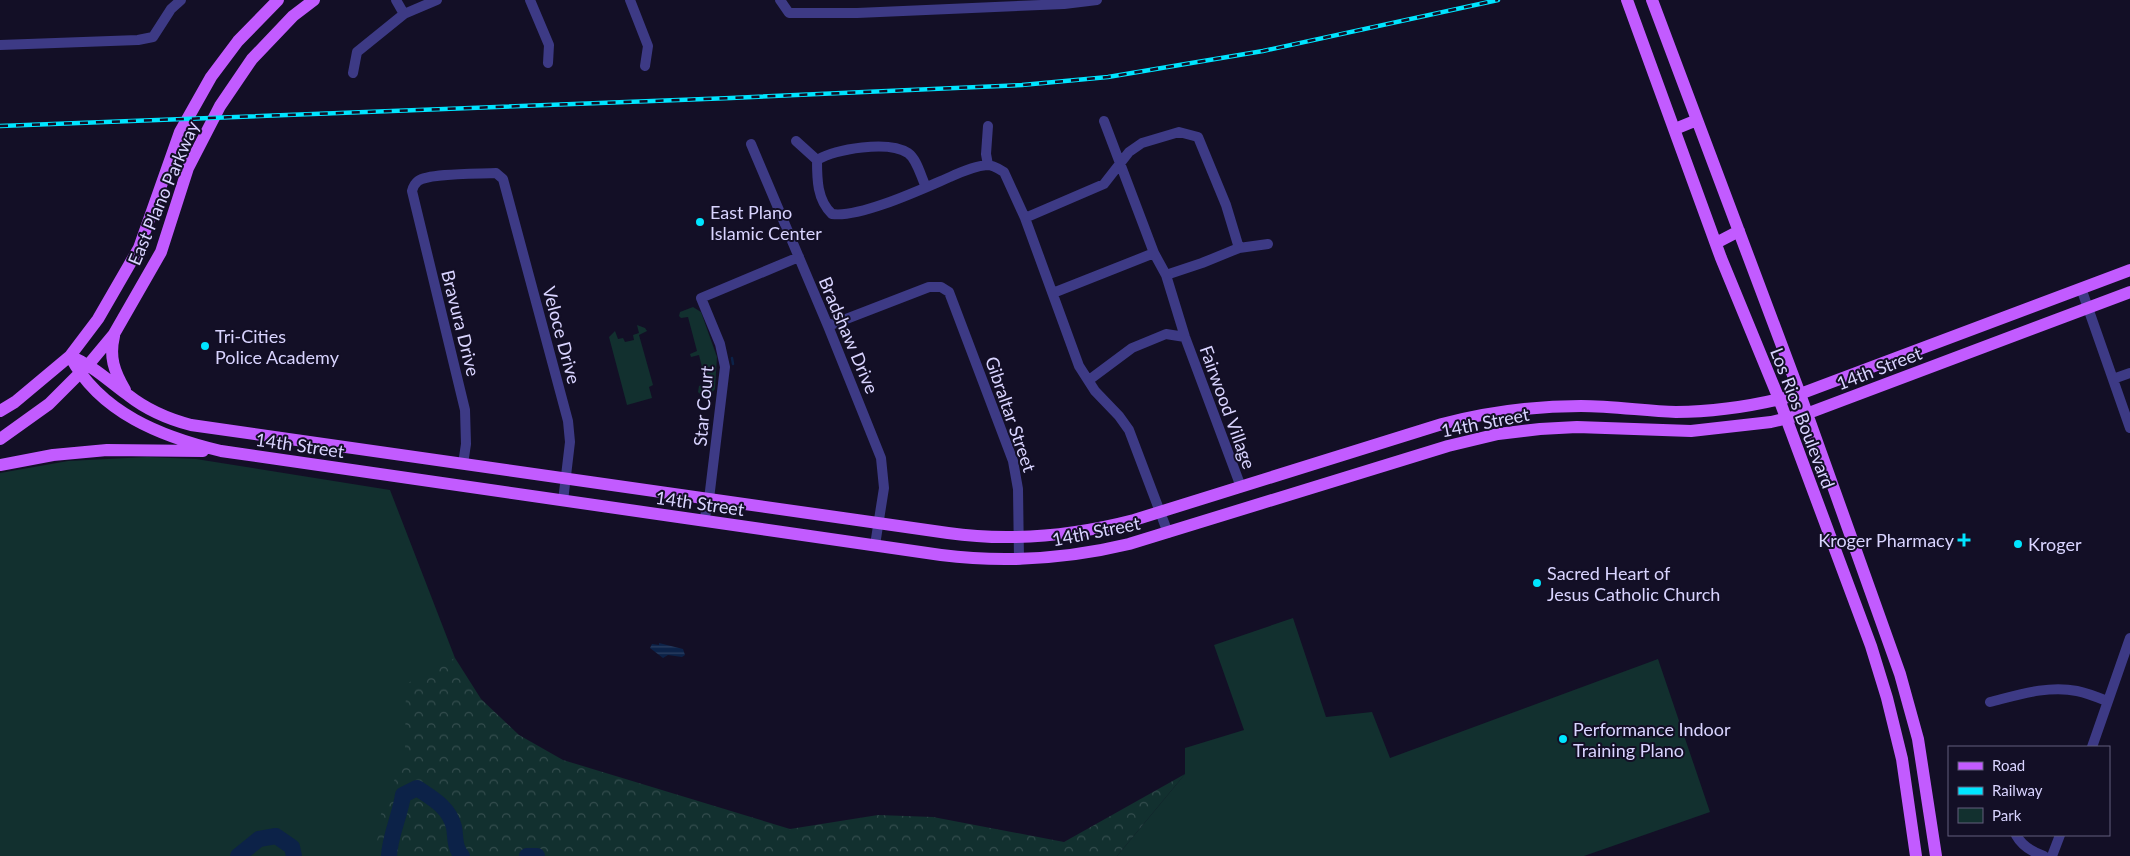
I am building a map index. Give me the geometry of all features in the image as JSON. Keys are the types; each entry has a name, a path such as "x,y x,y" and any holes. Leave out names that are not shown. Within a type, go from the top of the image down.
{"main road":[{"name":"East Plano Parkway","path":"70,356 98,319 140,248 180,132 211,77 238,41 278,0"},
{"name":"East Plano Parkway","path":"0,439 49,404 79,375 114,334 161,252 188,168 220,106 252,59 293,16 314,0"},
{"name":"Los Rios Boulevard","path":"1627,0 1716,243 1787,420 1871,646 1887,698 1902,758 1916,856"},
{"name":"Los Rios Boulevard","path":"1652,0 1800,394 1889,644 1918,739 1936,856"},
{"path":"1675,129 1697,120"},
{"path":"1716,243 1739,231"},
{"path":"140,248 161,252"},
{"name":"14th Street","path":"70,356 89,364 129,396 158,414 192,425 962,536 1019,538 1092,530 1160,512 1442,424 1508,411 1565,406 1676,412 1704,411 1747,407 1779,400 1800,394 2130,270"},
{"name":"14th Street","path":"70,356 79,375 122,412 170,437 221,451 956,557 1019,560 1098,551 1168,533 1448,446 1521,431 1560,427 1690,432 1787,420 2130,292"},
{"path":"114,334 111,354 114,369 129,396"},
{"path":"1954,336 1962,356"},
{"path":"0,411 15,402 70,356"},
{"path":"1600,428 1601,407"},
{"path":"1442,424 1448,446"},
{"path":"0,465 53,455 107,450 221,451"},
{"path":"359,471 363,450"},
{"path":"1338,457 1344,478"},
{"path":"1837,556 1856,549"},
{"path":"1871,646 1889,644"}],"street":[{"path":"0,46 138,40 154,37 171,9 180,0"},
{"path":"396,0 404,14"},
{"path":"353,73 357,52 404,14 437,0"},
{"path":"530,0 549,44 548,63"},
{"path":"630,0 648,46 646,66"},
{"path":"780,0 788,13 857,13 982,3 1064,4 1097,0"},
{"name":"Fairwood Village","path":"1104,122 1154,253 1166,275 1185,337 1240,487"},
{"path":"988,126 986,154 988,165"},
{"path":"1025,218 1104,184 1129,152 1148,140 1179,132 1198,137 1226,205 1239,248"},
{"path":"796,142 817,160 817,178 821,199 832,214 842,216 854,214 976,167 988,165 1004,172 1025,218 1079,366 1095,391 1119,416 1129,430 1168,533"},
{"name":"Bradshaw Drive","path":"751,144 828,326 881,458 884,488 875,545"},
{"path":"817,160 828,153 864,146 896,148 909,153 926,187"},
{"name":"Veloce Drive","path":"412,192 414,185 418,181 429,177 496,173 503,179 568,422 570,442 563,501"},
{"name":"Bravura Drive","path":"412,192 465,410 466,444 463,464"},
{"path":"1166,275 1202,264 1239,248 1268,244"},
{"path":"1053,292 1154,253"},
{"name":"Star Court","path":"704,521 710,499 725,367 720,344 701,298 799,257"},
{"name":"Gibraltar Street","path":"828,326 929,287 941,287 949,292 1013,461 1018,489 1019,560"},
{"path":"2081,288 2130,428"},
{"name":"Fairwood Village","path":"1089,380 1132,348 1166,334 1185,337"},
{"path":"2113,379 2130,373"},
{"path":"2092,746 2107,700 2128,653 2130,638"},
{"path":"1990,702 2040,690 2076,691 2107,700"},
{"path":"2017,836 2032,852 2044,856"},
{"path":"2052,856 2060,836"}],"green space":[{"path":"693,307 701,312 717,357 715,389 710,395 698,392 699,386 706,383 699,355 691,357 690,354 697,351 688,317 681,318 679,316 680,312"},
{"path":"637,325 645,328 647,331 639,335 653,385 649,387 652,398 627,405 609,337 615,331 618,339 623,338 625,342 634,340 633,335 639,333"},
{"path":"147,457 196,459 390,490 455,658 433,856 0,856 0,473 68,461"},
{"name":"Performance Indoor Training Plano","path":"1293,618 1326,717 1372,712 1390,758 1658,659 1710,812 1584,856 1117,856 1185,774 1185,748 1244,730 1214,645"},
{"path":"455,658 481,699 519,735 563,760 790,829 878,815 933,817 1064,842 1185,774 1117,856 375,856 381,814 405,753 406,684"}],"water":[{"path":"659,643 683,649 685,655 682,657 668,655 663,658 650,648 652,644 659,645"}],"waterway":[{"path":"732,358 733,364"},
{"path":"389,856 403,795 417,788 439,804 452,820 456,846 462,856"},
{"path":"238,856 259,839 276,836 292,847 294,856"},
{"path":"527,856 537,856"}],"railway":[{"path":"0,126 1022,85 1108,77 1263,51 1498,0"}],"place":[{"name":"East Plano Islamic Center","path":"700,222"},
{"name":"Tri-Cities Police Academy","path":"205,346"},
{"name":"Kroger Pharmacy","path":"1964,540"},
{"name":"Kroger","path":"2018,544"},
{"name":"Sacred Heart of Jesus Catholic Church","path":"1537,583"},
{"name":"Performance Indoor Training Plano","path":"1563,739"}]}
